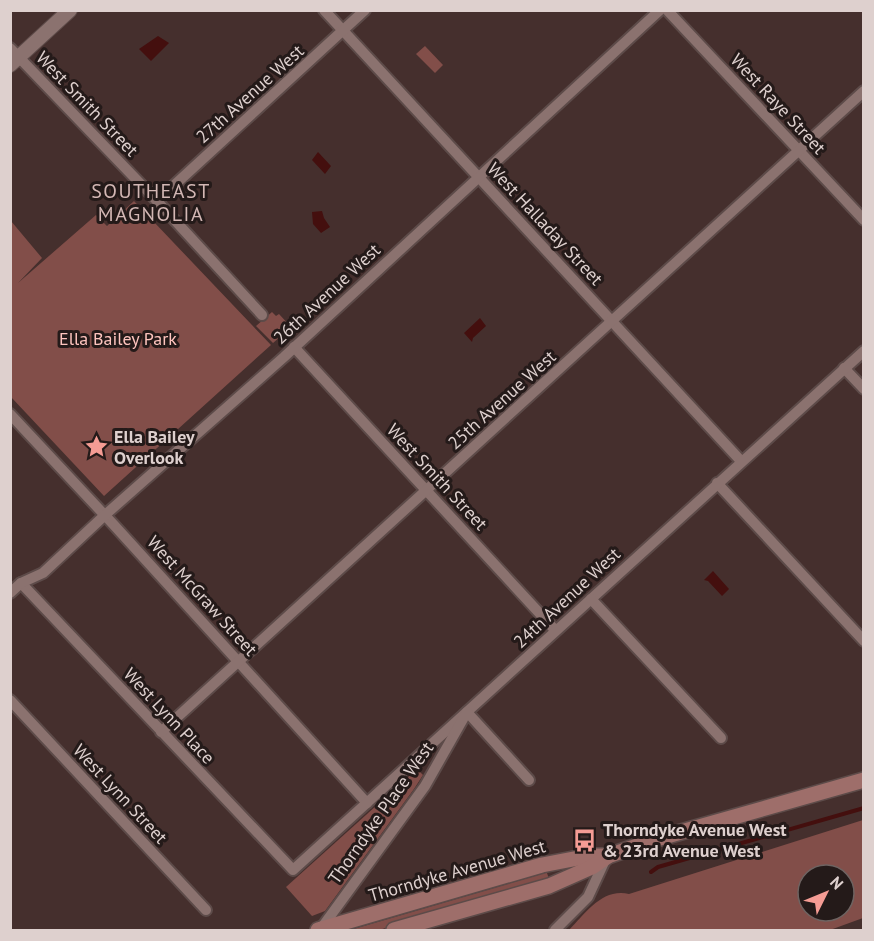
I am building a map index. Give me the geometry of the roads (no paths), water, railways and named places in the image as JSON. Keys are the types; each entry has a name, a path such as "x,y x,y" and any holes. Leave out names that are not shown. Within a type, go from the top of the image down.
{"main road":[{"name":"Thorndyke Avenue West","path":"394,930 549,885 592,867 608,856 660,838 864,780"},
{"name":"Thorndyke Avenue West","path":"319,930 542,865 589,856 608,856"}],"street":[{"path":"13,57 70,10"},
{"name":"West Halladay Street","path":"324,10 741,460"},
{"name":"27th Avenue West","path":"157,201 365,10"},
{"name":"26th Avenue West","path":"10,593 21,583 43,573 294,347 660,10"},
{"name":"West Raye Street","path":"667,10 864,220"},
{"name":"West Smith Street","path":"13,57 157,201 262,315"},
{"name":"25th Avenue West","path":"161,732 864,91"},
{"name":"West Smith Street","path":"294,347 555,630"},
{"name":"24th Avenue West","path":"293,870 741,460 864,351"},
{"path":"844,368 864,389"},
{"name":"West McGraw Street","path":"10,414 367,803"},
{"path":"717,483 864,641"},
{"name":"West Lynn Place","path":"21,583 293,870"},
{"path":"591,599 721,738"},
{"name":"West Lynn Street","path":"10,700 206,910"},
{"path":"467,712 529,780"},
{"name":"Thorndyke Place West","path":"319,930 425,786 467,712"},
{"path":"555,930 588,897 608,856"}],"waterway":[{"path":"651,872 658,867 864,808"}],"place":[{"name":"Ella Bailey Overlook","path":"96,447"},
{"name":"Thorndyke Avenue West & 23rd Avenue West","path":"585,840"}],"district":[{"name":"SOUTHEAST MAGNOLIA","path":"151,202"}],"park label":[{"name":"Ella Bailey Park","path":"118,339"}]}
